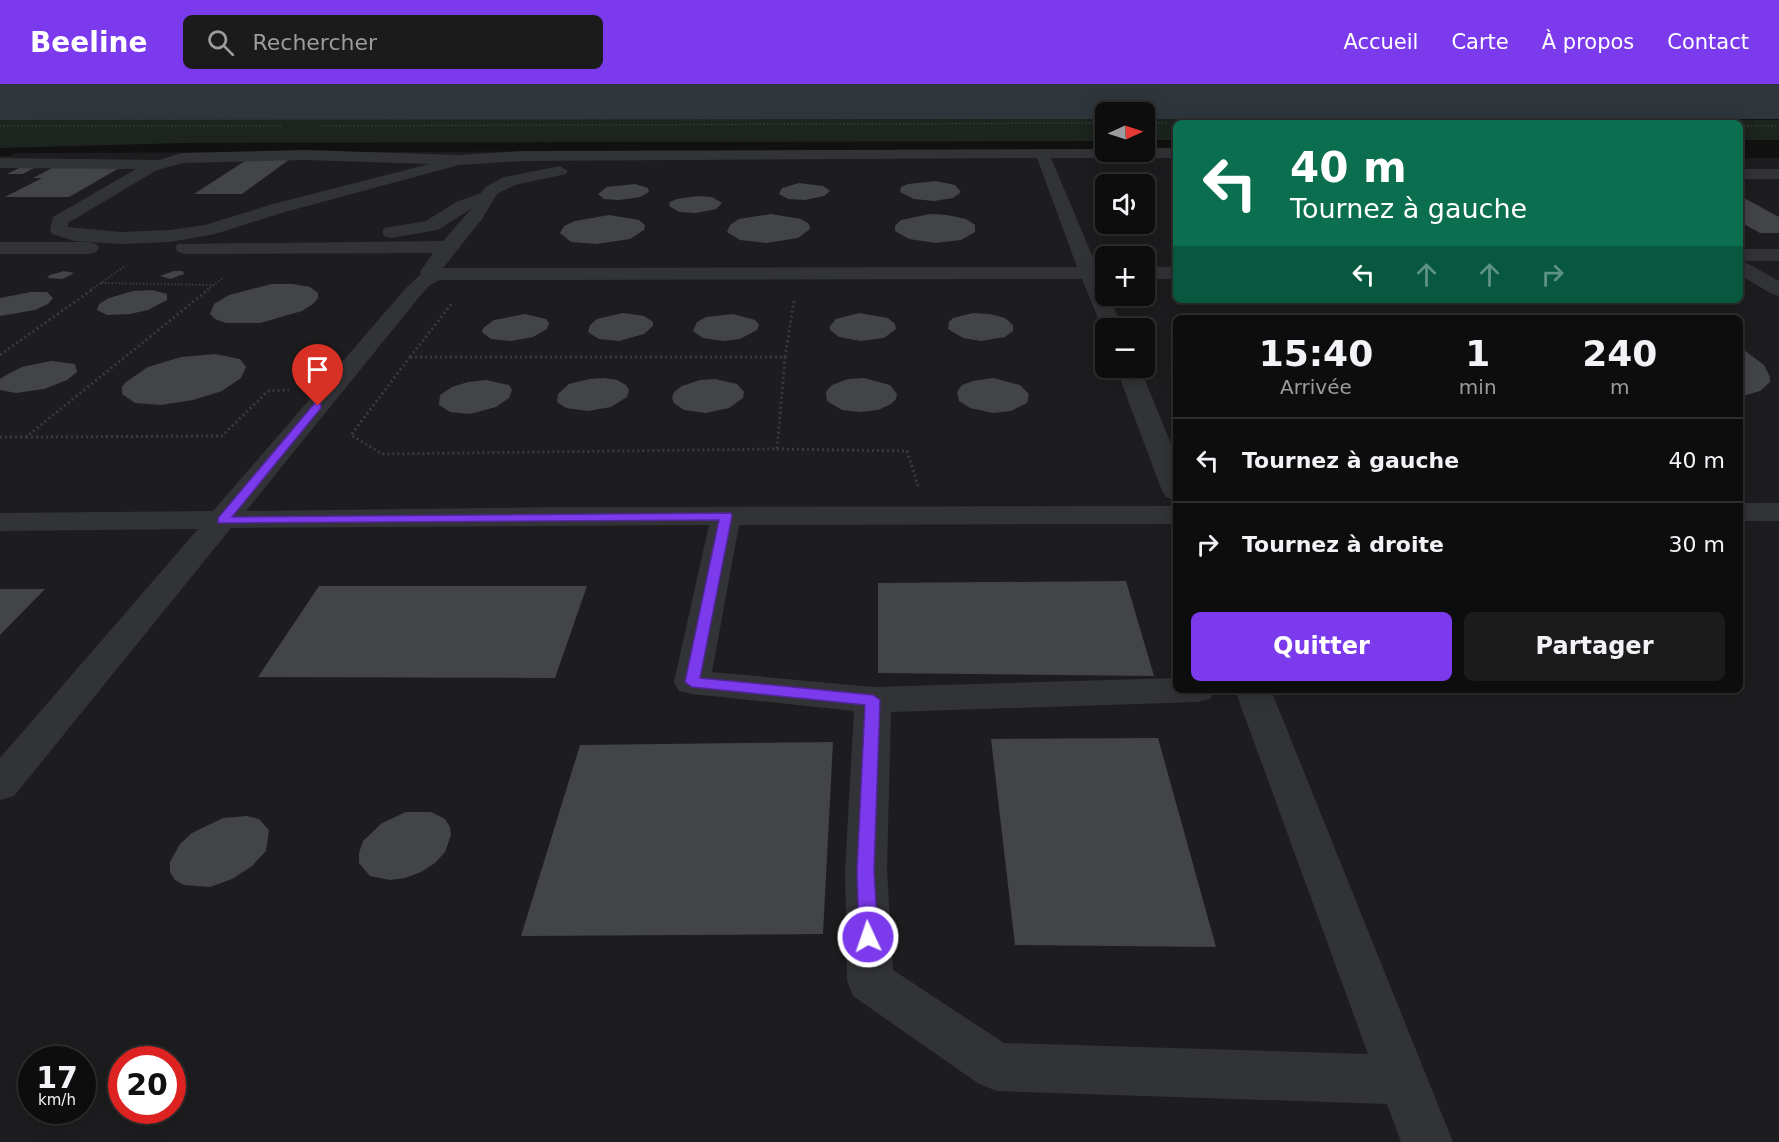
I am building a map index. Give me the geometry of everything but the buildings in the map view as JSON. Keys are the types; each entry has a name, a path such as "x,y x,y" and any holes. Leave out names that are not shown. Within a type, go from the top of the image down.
{"street":[{"path":"486,196 462,206 431,226 376,233 189,234 121,238 74,235 59,230 59,221 151,167 182,158 224,155 458,160 524,156 1173,153"},
{"path":"189,234 458,160"},
{"path":"1044,160 1095,267"},
{"path":"1095,273 436,274 430,272 476,215 486,196 499,184 598,164 620,162 1173,160"},
{"path":"0,163 161,164"},
{"path":"1743,174 1779,174"},
{"path":"164,248 282,234"},
{"path":"48,248 74,235"},
{"path":"0,248 448,247"},
{"path":"1743,266 1779,255"},
{"path":"1743,267 1779,290"},
{"path":"1155,273 1173,273"},
{"path":"0,785 423,281 436,274"},
{"path":"1132,378 1173,483"},
{"path":"1743,512 1779,512"},
{"path":"0,522 1173,515"},
{"path":"726,516 692,682 873,700 1173,691"},
{"path":"1254,693 1427,1142"},
{"path":"873,700 866,870 870,981 997,1067 1403,1080"}],"path":[{"path":"314,126 1095,123"},
{"path":"0,126 290,126"},
{"path":"1743,126 1779,126"},
{"path":"0,355 125,266"},
{"path":"26,437 227,274"},
{"path":"777,449 785,357 795,294 778,287 780,274"},
{"path":"101,283 214,285"},
{"path":"456,298 351,435 382,454 777,449 907,451 917,477 921,515"},
{"path":"410,357 785,357"},
{"path":"0,437 222,436 268,391 331,390"}],"shaded area":[{"path":"0,84 1779,84 1779,119 1155,119 1155,102 1095,102 1095,119 0,120"},
{"path":"1095,119 1095,141 183,143 0,148 0,120"},
{"path":"1155,119 1779,120 1779,140 1743,140 1743,120 1173,120 1173,140 1155,140"},
{"path":"721,151 1095,156 1095,162 1155,162 1155,157 1173,157 1173,303 1743,303 1743,158 1779,158 1779,1142 0,1142 0,156 17,153"}],"route":[{"path":"318,406 222,520 726,516 692,682 873,700 866,870 868,937"}]}
